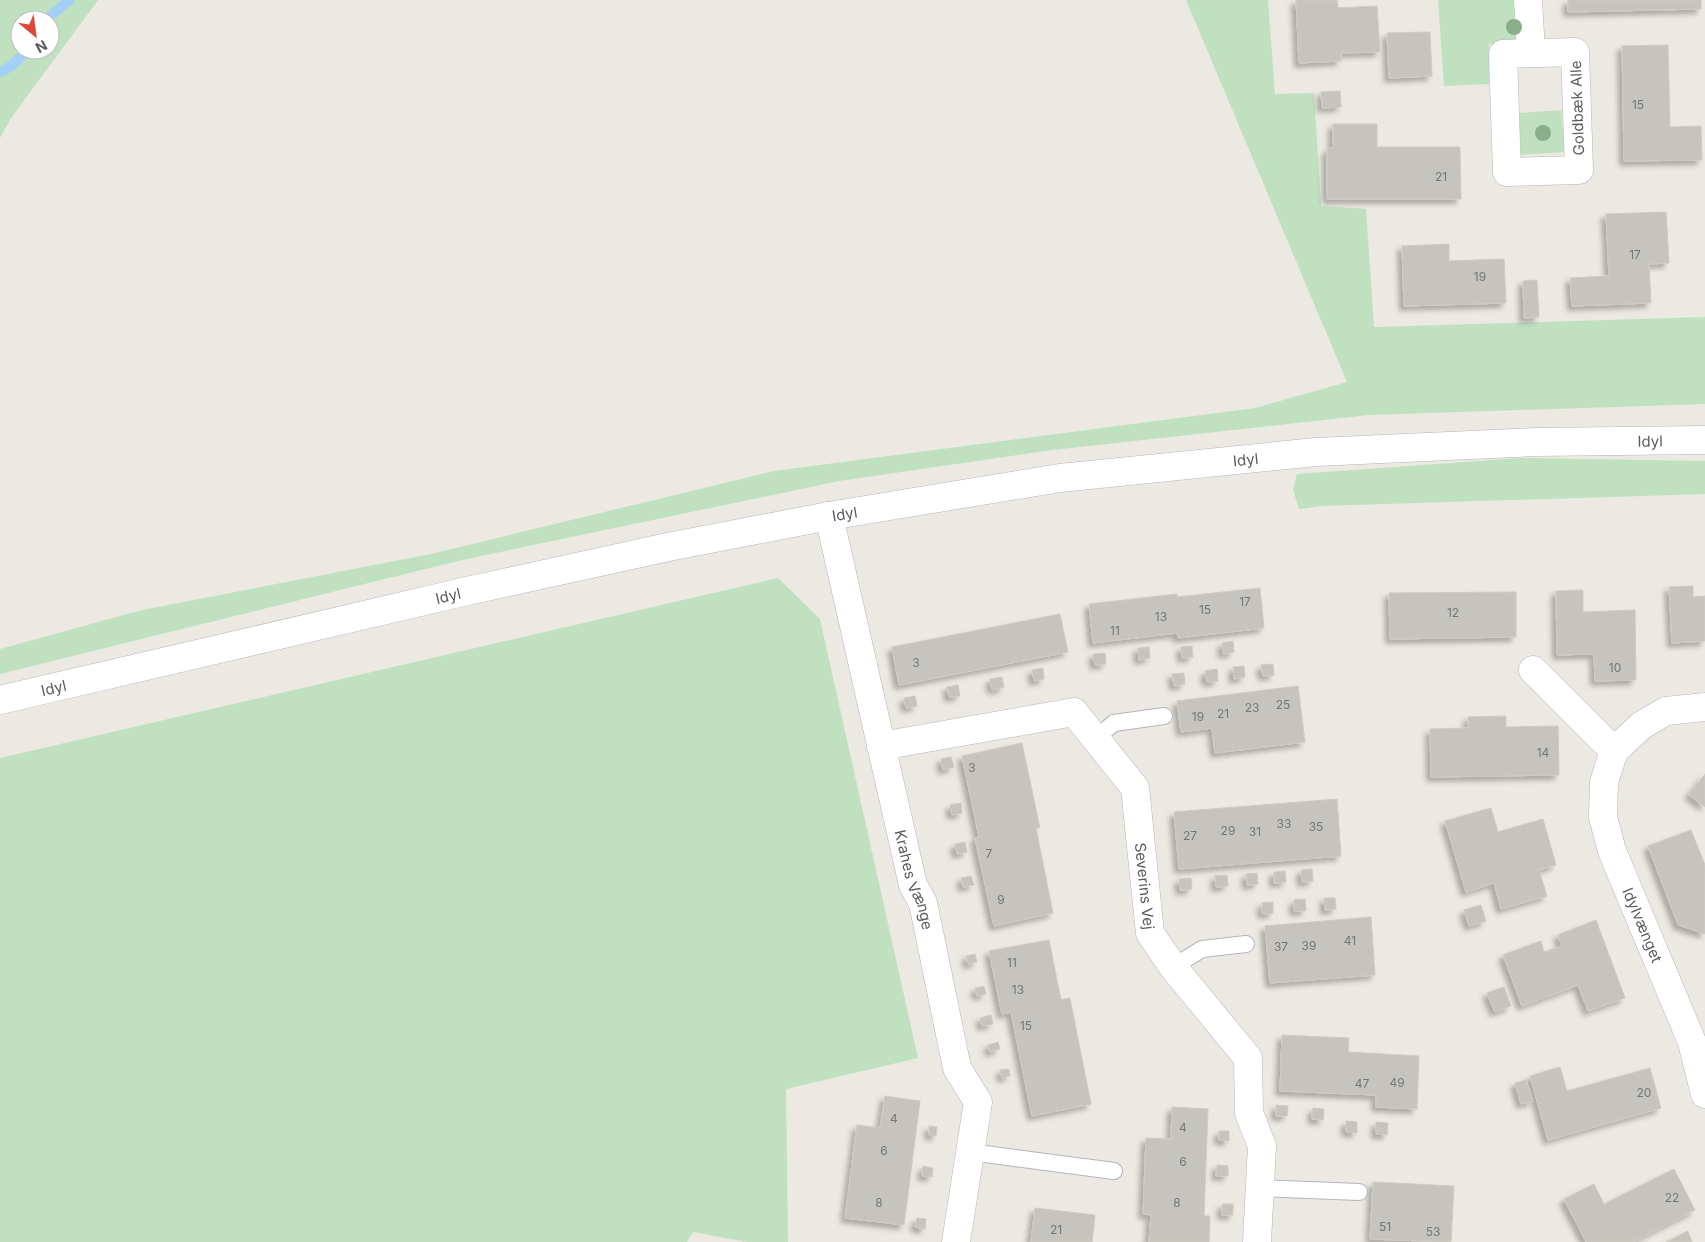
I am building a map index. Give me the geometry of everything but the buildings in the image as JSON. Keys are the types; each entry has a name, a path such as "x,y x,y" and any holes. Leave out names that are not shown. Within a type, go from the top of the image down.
{"street":[{"path":"1528,0 1531,53"},
{"name":"Goldbæk Alle","path":"1575,52 1579,170 1507,172 1503,54 1531,53 1575,52"},
{"name":"Idyl","path":"0,700 463,592 658,549 829,516 1060,478 1316,452 1536,442 1705,440"},
{"name":"Krahes Vænge","path":"829,516 913,885 922,903 957,1068 978,1102 956,1242"},
{"path":"1533,670 1614,751"},
{"name":"Idylvænget","path":"1705,707 1666,711 1642,725 1614,751 1604,782 1603,817 1612,851 1692,1042 1705,1094"},
{"name":"Severins Vej","path":"882,746 1074,712 1135,788 1150,933 1173,967 1248,1058 1249,1113 1262,1146 1257,1242"}],"lane":[{"path":"1095,739 1114,723 1164,716"},
{"path":"1173,967 1202,949 1246,944"},
{"path":"970,1152 1114,1171"},
{"path":"1260,1188 1359,1192"}],"green space":[{"path":"0,0 98,0 60,52 60,10 10,10 10,60 54,60 11,118 0,138"},
{"path":"1186,0 1268,0 1275,94 1314,93 1321,206 1366,209 1374,327 1705,317 1705,404 1369,415 1052,450 839,481 462,560 0,674 0,649 142,610 431,554 774,471 1255,408 1347,382"},
{"path":"1438,0 1518,0 1519,36 1513,44 1489,44 1489,84 1444,86"},
{"path":"1561,110 1565,152 1521,155 1519,113"},
{"path":"1521,458 1705,461 1705,494 1322,506 1299,509 1293,490 1297,474"},
{"path":"778,578 820,619 918,1058 786,1089 788,1242 747,1242 693,1232 687,1242 0,1242 0,758"}],"waterway":[{"path":"58,10 70,0"},
{"path":"0,72 10,67 17,60"}]}
